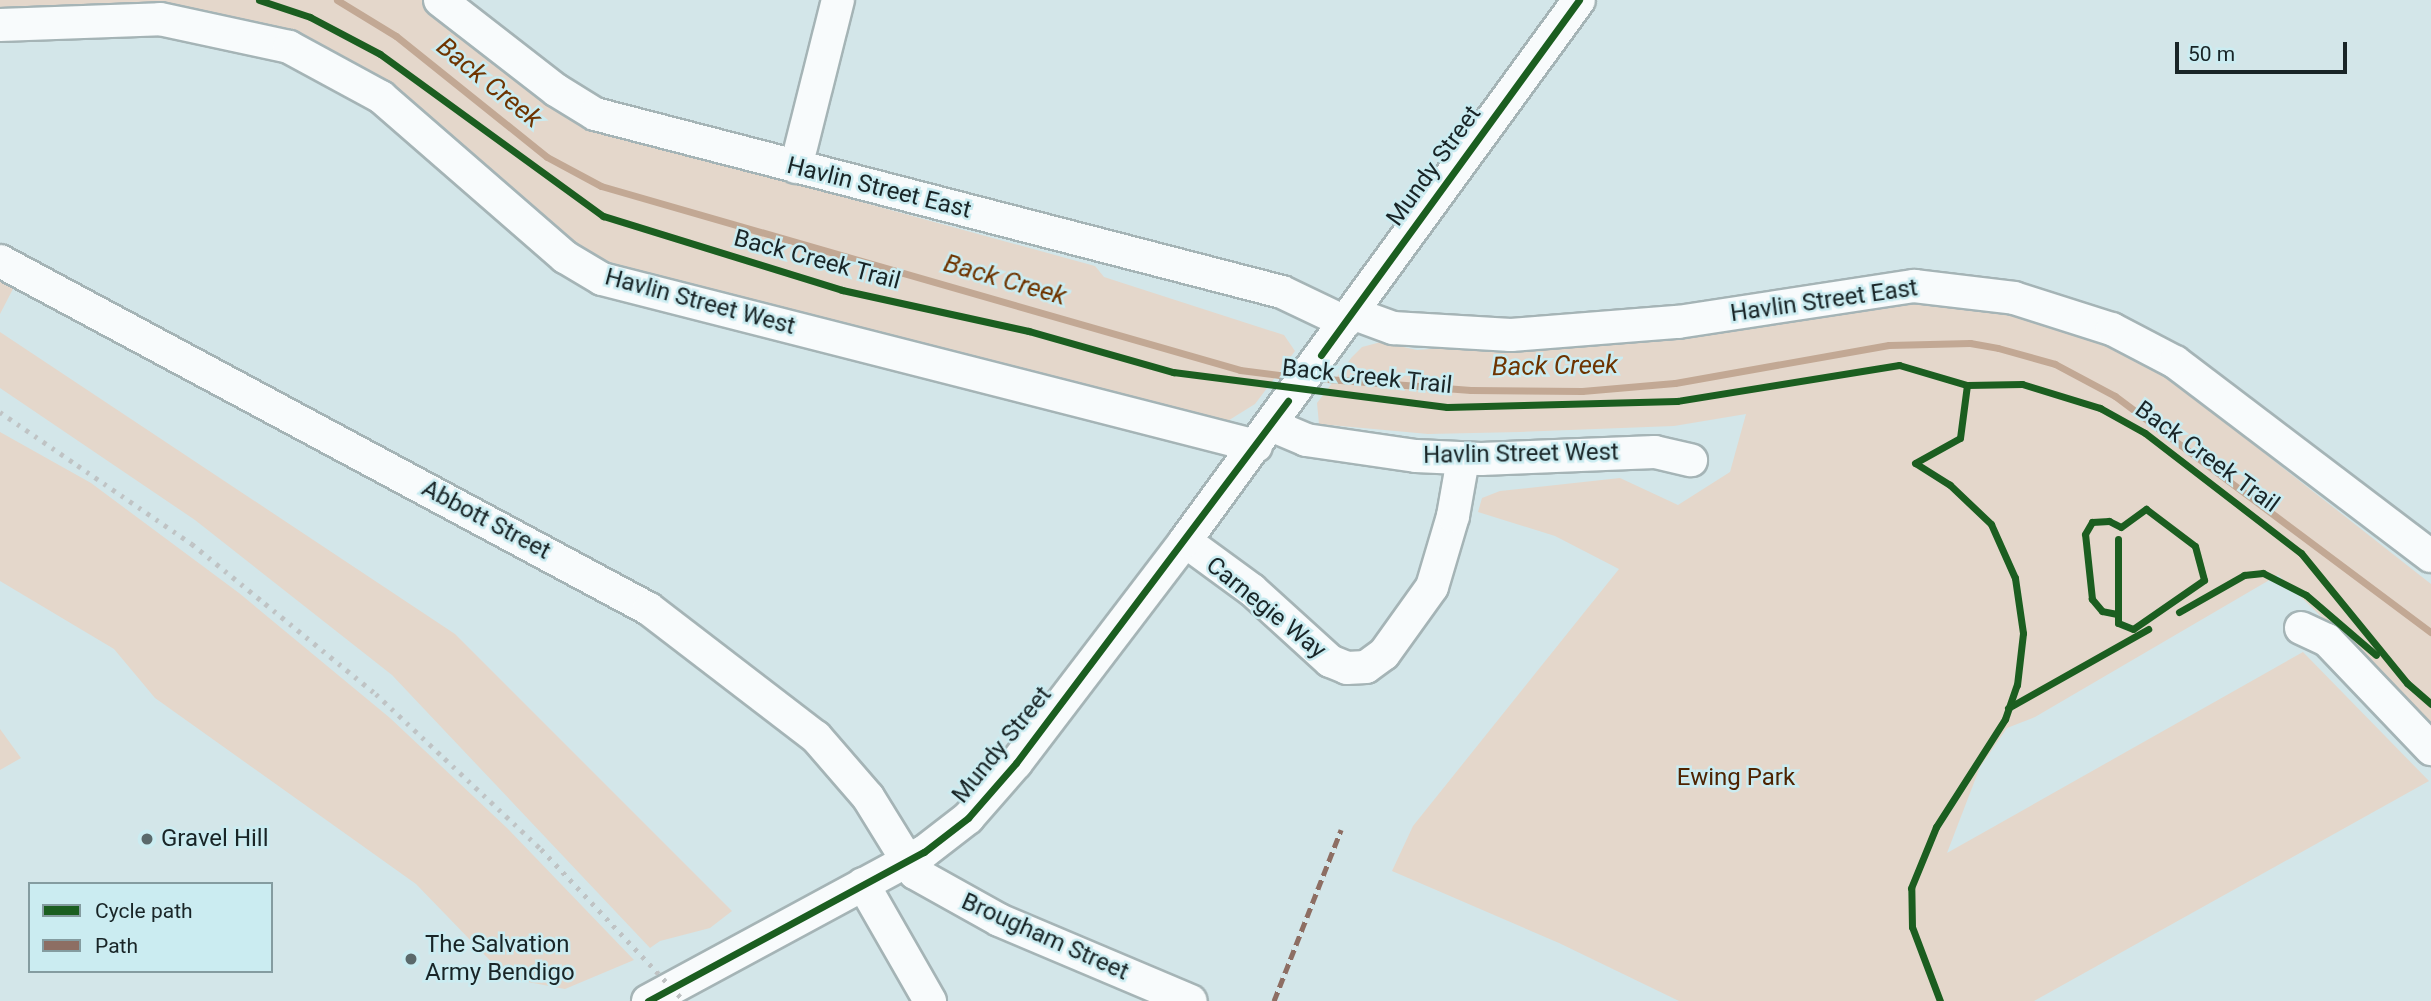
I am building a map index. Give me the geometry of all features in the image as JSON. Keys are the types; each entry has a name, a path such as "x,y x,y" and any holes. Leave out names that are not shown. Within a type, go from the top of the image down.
{"street":[{"name":"Havlin Street East","path":"440,0 556,90 595,114 1271,289 1368,323 1405,329 1511,335 1678,323 1893,288 1945,286 2014,298 2101,325 2175,362 2431,556"},
{"path":"796,167 838,0"},
{"name":"Mundy Street","path":"648,1001 904,863 946,837 987,797 1185,541 1579,0"},
{"name":"Havlin Street West","path":"0,25 160,19 289,47 381,97 565,257 602,279 1271,424 1306,440 1463,459 1655,452 1691,460"},
{"name":"Abbott Street","path":"0,261 649,609 816,737 867,797 904,863"},
{"name":"Carnegie Way","path":"1185,541 1252,590 1330,661 1347,668 1366,667 1384,654 1432,587 1453,516 1463,459"},
{"path":"2301,628 2327,640 2431,749"},
{"name":"Brougham Street","path":"904,863 927,882 999,920 1191,1001"},
{"path":"863,884 930,1001"}],"green space":[{"path":"0,0 423,0 621,136 1095,266 1104,277 1284,335 1295,351 1255,404 1226,422 606,264 591,258 298,36 256,23 170,8 0,15"},
{"path":"0,277 15,285 0,314"},
{"name":"Ewing Park","path":"1870,298 2050,310 2147,361 2431,584 2431,722 2278,575 2035,717 2007,728 1980,767 1947,853 2303,652 2429,781 2034,1001 1679,1001 1559,943 1392,871 1413,826 1619,569 1555,536 1478,512 1482,498 1500,491 1620,478 1678,505 1730,472 1746,414 1674,426 1520,432 1428,434 1319,424 1317,403 1352,357 1362,347 1381,342 1417,350 1657,332"},
{"path":"0,332 455,634 732,911 710,928 660,941 650,948 392,675 195,520 0,388"},
{"path":"0,432 91,483 239,593 390,718 507,828 634,960 565,989 507,978 416,884 155,698 114,649 0,581"},
{"path":"0,729 21,758 0,770"}],"waterway":[{"name":"Back Creek","path":"337,0 396,36 547,157 601,186 1240,370 1295,377"},
{"name":"Back Creek","path":"1314,378 1471,390 1582,391 1675,383 1889,345 1970,343 1998,348 2055,364 2115,396 2431,632"}],"railway":[{"path":"0,412 192,544 376,694 541,849 684,1001"}],"marked path":[{"path":"1274,1001 1341,830"}],"cycle path":[{"name":"Back Creek Trail","path":"259,0 310,17 380,54 603,216 842,290 1029,331 1173,372 1447,407 1677,401 1899,365 1967,385 2022,384 2100,408 2145,433 2301,553 2407,683 2431,704"},
{"name":"Back Creek Trail","path":"1321,355 1579,0"},
{"path":"1940,1001 1912,927 1911,888 1936,827 2005,719 2017,685 2023,633 2015,578 1991,524 1950,485 1915,463 1960,438 1967,385"},
{"path":"648,1001 924,852 968,818 1016,763 1288,401"},
{"path":"2117,614 2102,611 2092,599 2085,534 2092,522 2109,521 2121,527 2146,509 2195,546 2204,580 2133,629 2118,623 2118,539"},
{"path":"2179,612 2244,575 2263,573 2306,595 2376,655"},
{"path":"2008,708 2148,629"}],"place":[{"name":"Gravel Hill","path":"147,839"},
{"name":"The Salvation Army Bendigo","path":"411,959"}]}
